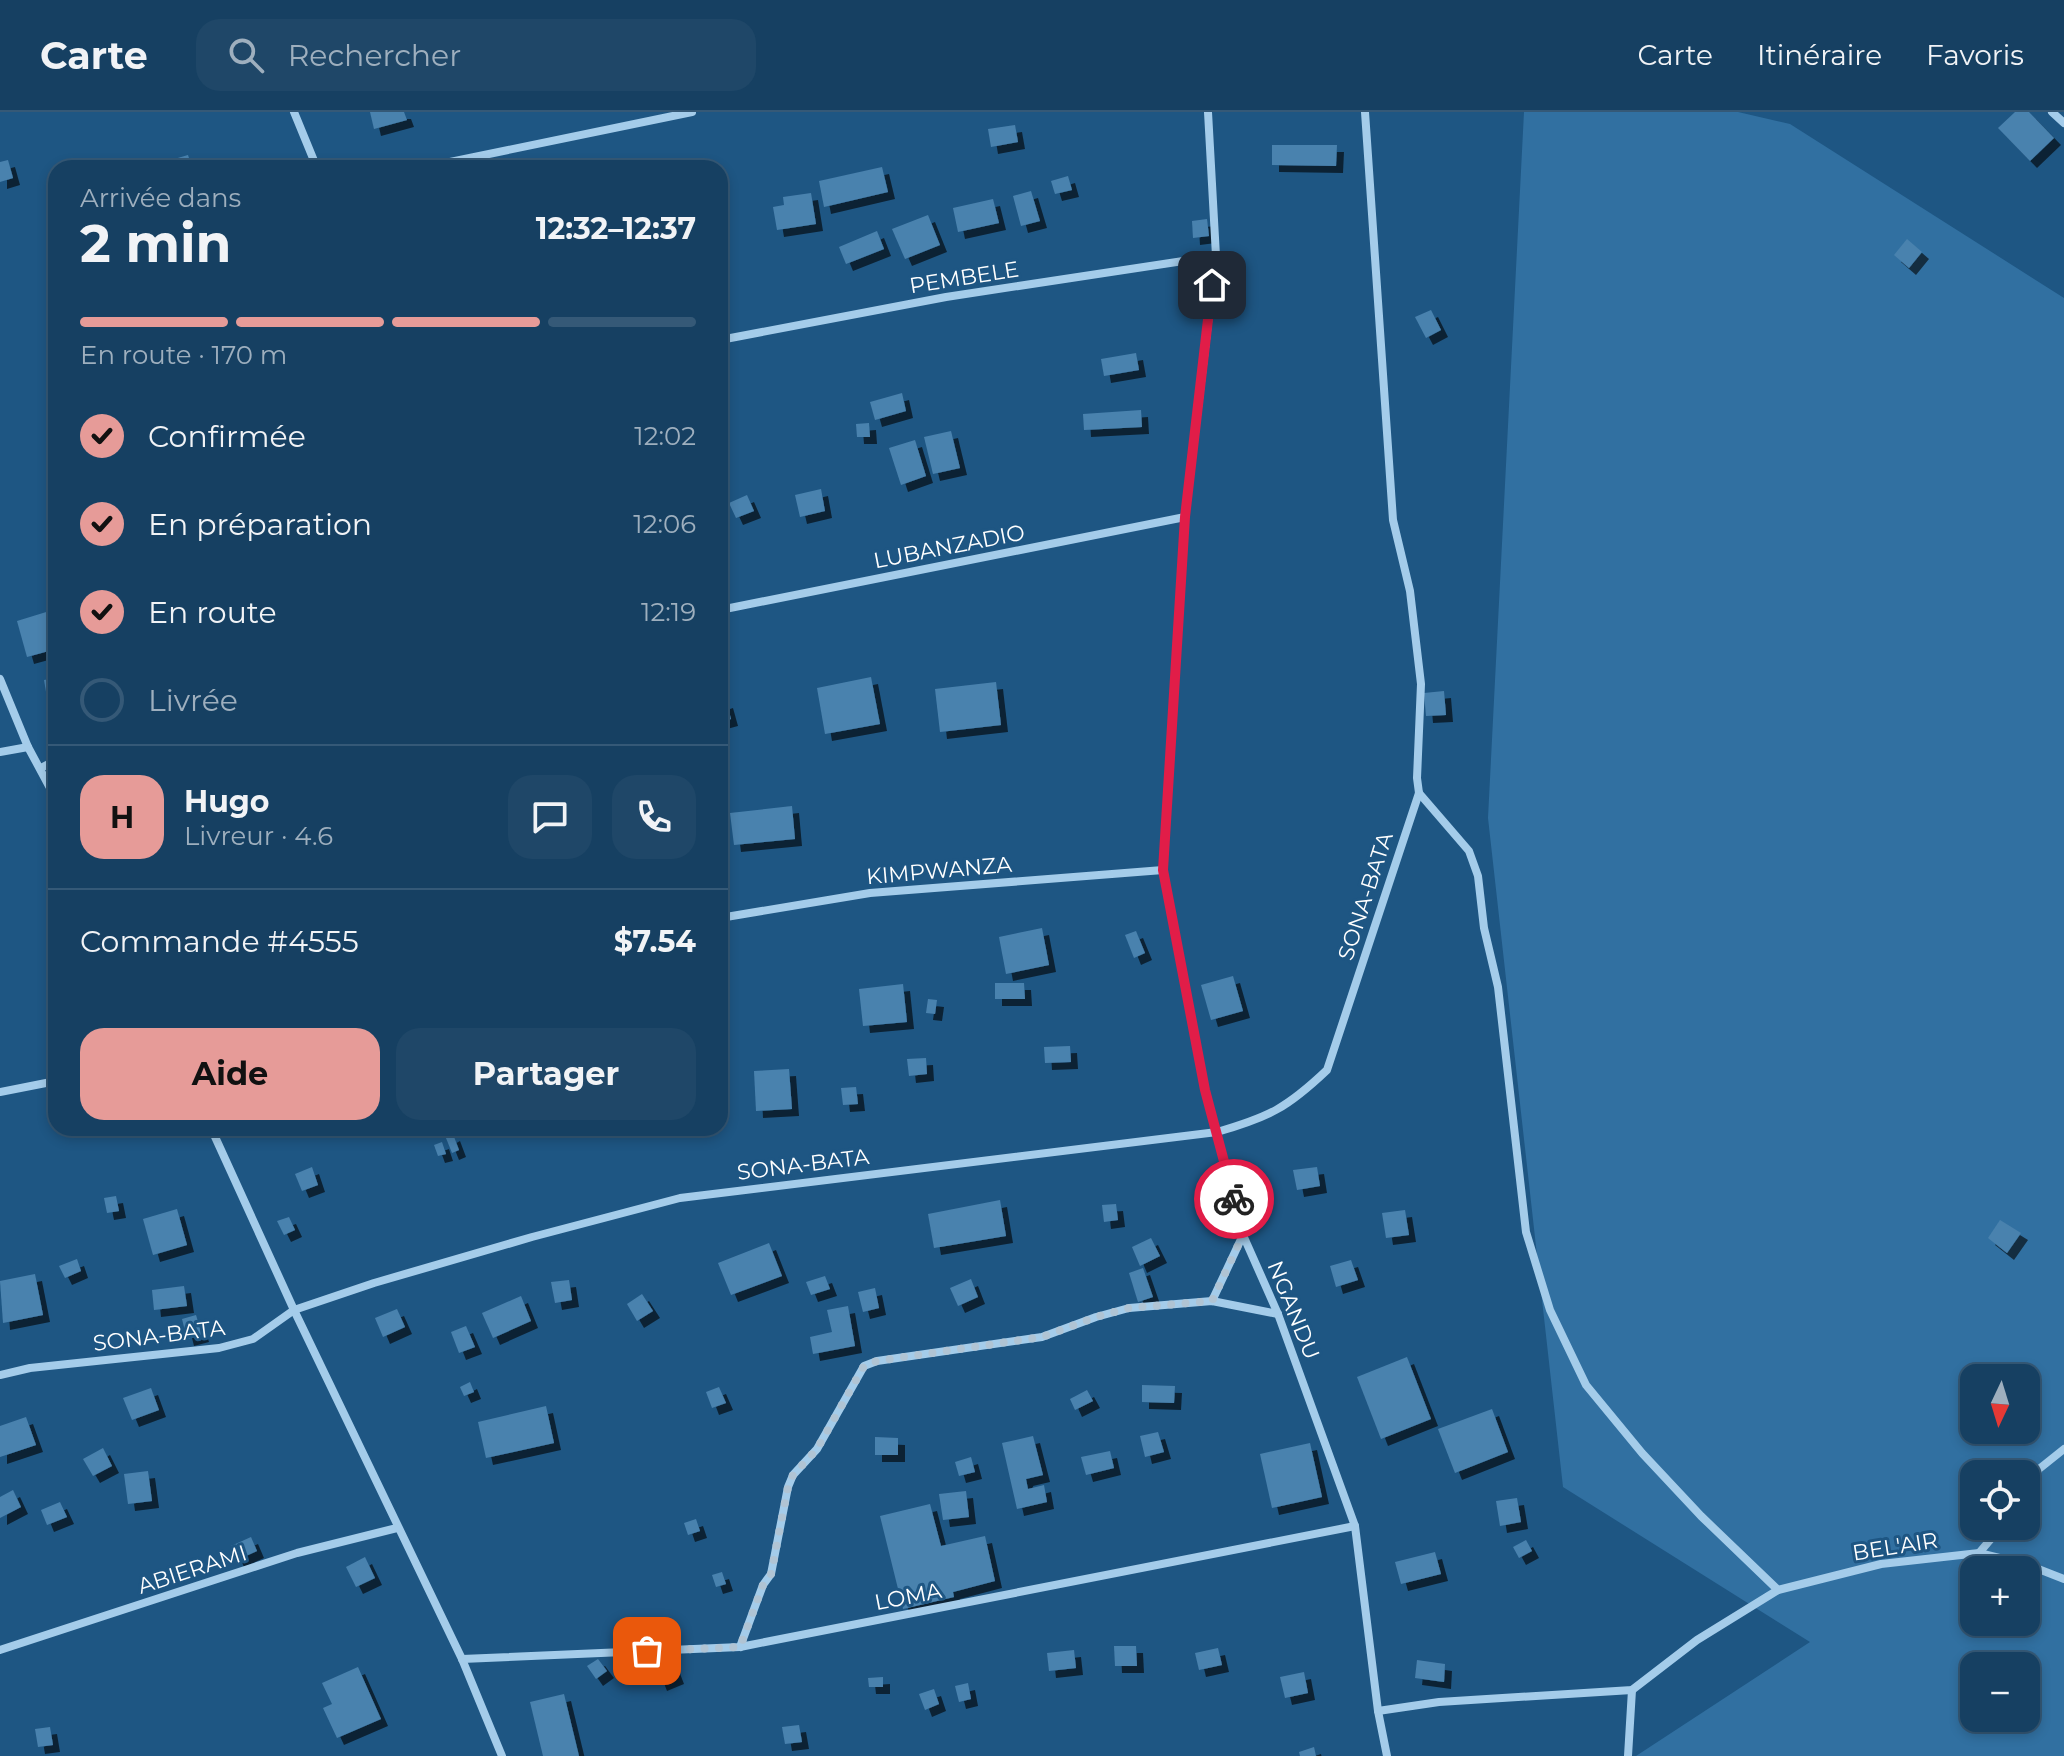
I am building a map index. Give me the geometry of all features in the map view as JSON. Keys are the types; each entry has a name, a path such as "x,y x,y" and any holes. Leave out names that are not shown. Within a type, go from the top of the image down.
{"street":[{"path":"294,112 314,160"},
{"path":"460,160 692,112"},
{"name":"NGANDU","path":"1208,112 1216,256 1185,517 1163,870 1205,1090 1243,1235 1278,1314 1355,1526 1378,1711 1387,1756"},
{"path":"1365,112 1393,520 1410,591 1421,684 1419,793 1469,851 1478,876 1484,928 1498,987 1526,1232 1550,1310 1586,1385 1642,1453 1701,1516 1778,1590"},
{"path":"2052,112 2064,123"},
{"name":"PEMBELE","path":"728,338 946,297 1216,256"},
{"name":"LUBANZADIO","path":"728,608 1185,517"},
{"path":"0,679 28,747 48,782"},
{"path":"0,752 28,747"},
{"path":"41,768 48,764"},
{"name":"SONA-BATA","path":"0,1375 30,1368 219,1348 253,1339 294,1310 374,1283 680,1198 1217,1132 1271,1114 1302,1094 1327,1070 1419,793"},
{"name":"KIMPWANZA","path":"728,917 870,893 1163,870"},
{"path":"0,1092 48,1083"},
{"path":"215,1136 397,1528 462,1659 502,1756"},
{"path":"1212,1301 1243,1235"},
{"path":"740,1647 763,1585 771,1574 793,1475 825,1437 864,1366 877,1361 1042,1337 1129,1308 1212,1301 1278,1314"},
{"path":"2040,1468 2064,1449"},
{"name":"LOMA","path":"462,1659 740,1647 1355,1526"},
{"name":"ABIERAMI","path":"0,1650 297,1553 397,1528"},
{"path":"1979,1553 1990,1540"},
{"name":"BEL'AIR","path":"1632,1690 1697,1640 1778,1590 1881,1564 1979,1553 2028,1565 2064,1579"},
{"path":"1378,1711 1439,1702 1632,1690 1628,1756"}],"shaded area":[{"path":"1524,112 1738,112 1790,124 2064,298 2064,1756 1636,1756 1810,1642 1563,1487 1488,818"}],"building":[{"path":"370,112 404,112 407,120 374,129"},
{"path":"2015,112 2029,112 2054,138 2030,161 1998,128"},
{"path":"1015,125 1018,142 991,147 988,129"},
{"path":"1272,145 1337,145 1336,166 1272,165"},
{"path":"188,155 190,160 171,160"},
{"path":"8,160 13,178 0,182 0,162"},
{"path":"882,167 888,192 824,207 819,181"},
{"path":"1068,176 1072,190 1055,194 1051,181"},
{"path":"1031,191 1040,221 1021,226 1013,196"},
{"path":"811,193 816,224 777,230 773,207 784,205 783,197"},
{"path":"993,199 999,223 958,232 953,208"},
{"path":"928,215 940,245 905,259 892,229"},
{"path":"1207,219 1209,236 1193,238 1192,221"},
{"path":"877,231 884,249 846,264 839,247"},
{"path":"1907,239 1922,252 1909,268 1894,255"},
{"path":"1431,310 1441,330 1426,338 1415,317"},
{"path":"1136,353 1139,370 1104,376 1101,359"},
{"path":"902,393 906,411 875,420 870,402"},
{"path":"1141,410 1142,427 1084,430 1083,414"},
{"path":"869,423 870,437 857,437 856,424"},
{"path":"951,431 960,468 933,474 924,437"},
{"path":"915,440 926,476 901,485 889,448"},
{"path":"821,489 825,511 800,517 795,495"},
{"path":"747,495 754,511 736,518 729,503"},
{"path":"48,611 48,651 27,657 17,621"},
{"path":"871,677 880,724 825,734 817,688"},
{"path":"48,679 48,703 44,680"},
{"path":"996,682 1001,725 940,732 935,689"},
{"path":"1444,691 1446,715 1426,716 1424,693"},
{"path":"792,806 795,839 734,845 730,813"},
{"path":"1042,928 1049,965 1006,974 999,937"},
{"path":"1136,931 1145,953 1134,958 1125,935"},
{"path":"1233,976 1243,1011 1211,1020 1201,985"},
{"path":"995,983 1024,983 1025,999 995,999"},
{"path":"903,984 907,1022 863,1026 859,989"},
{"path":"928,999 937,1000 935,1014 926,1013"},
{"path":"1070,1046 1071,1062 1045,1063 1044,1047"},
{"path":"926,1058 927,1074 909,1076 907,1059"},
{"path":"789,1069 792,1109 756,1111 754,1071"},
{"path":"856,1087 858,1104 843,1105 841,1088"},
{"path":"454,1136 459,1150 452,1153 446,1138"},
{"path":"442,1142 446,1154 438,1156 434,1145"},
{"path":"312,1167 318,1185 302,1191 295,1174"},
{"path":"1317,1167 1320,1186 1297,1190 1293,1170"},
{"path":"116,1196 119,1211 107,1213 104,1198"},
{"path":"1000,1200 1006,1236 934,1248 928,1214"},
{"path":"1116,1204 1118,1220 1104,1222 1102,1205"},
{"path":"177,1209 187,1245 153,1255 143,1219"},
{"path":"1405,1210 1409,1235 1386,1238 1382,1213"},
{"path":"289,1217 295,1230 284,1235 277,1221"},
{"path":"2000,1220 2021,1233 2007,1253 1988,1238"},
{"path":"1151,1238 1160,1256 1140,1266 1132,1247"},
{"path":"769,1243 782,1276 731,1295 718,1263"},
{"path":"77,1259 81,1271 65,1278 59,1266"},
{"path":"1351,1260 1358,1280 1336,1287 1330,1266"},
{"path":"1143,1268 1153,1297 1138,1302 1129,1273"},
{"path":"35,1274 43,1315 3,1323 0,1281"},
{"path":"825,1276 830,1289 811,1295 806,1282"},
{"path":"971,1279 978,1297 958,1306 950,1288"},
{"path":"569,1280 572,1300 555,1303 551,1282"},
{"path":"184,1286 187,1306 154,1310 152,1290"},
{"path":"875,1288 879,1308 863,1312 858,1292"},
{"path":"642,1294 653,1311 637,1321 627,1304"},
{"path":"521,1296 531,1321 493,1338 482,1313"},
{"path":"848,1306 855,1346 813,1354 810,1337 832,1332 827,1310"},
{"path":"397,1309 405,1327 383,1337 375,1318"},
{"path":"196,1315 202,1335 187,1339 182,1319"},
{"path":"466,1326 475,1347 459,1353 451,1332"},
{"path":"1407,1357 1431,1419 1381,1439 1357,1377"},
{"path":"470,1382 474,1392 464,1396 460,1387"},
{"path":"1142,1385 1175,1386 1174,1403 1142,1402"},
{"path":"719,1387 726,1403 712,1408 706,1392"},
{"path":"151,1388 159,1410 132,1420 123,1398"},
{"path":"1087,1390 1093,1401 1075,1410 1070,1399"},
{"path":"546,1406 554,1443 486,1458 478,1422"},
{"path":"1492,1409 1508,1452 1455,1473 1438,1429"},
{"path":"26,1417 36,1445 0,1457 0,1426"},
{"path":"1158,1432 1164,1452 1145,1457 1140,1436"},
{"path":"1033,1436 1043,1475 1026,1479 1028,1489 1044,1485 1047,1502 1017,1509 1002,1443"},
{"path":"875,1437 898,1438 898,1455 875,1455"},
{"path":"1310,1443 1322,1497 1272,1508 1260,1454"},
{"path":"103,1448 112,1466 93,1476 83,1459"},
{"path":"1110,1451 1114,1468 1086,1475 1081,1457"},
{"path":"971,1457 975,1472 959,1476 955,1462"},
{"path":"148,1471 152,1501 128,1504 124,1474"},
{"path":"13,1490 21,1507 0,1518 0,1497"},
{"path":"966,1491 969,1517 943,1520 939,1494"},
{"path":"1517,1498 1521,1522 1500,1526 1496,1501"},
{"path":"60,1502 67,1517 47,1525 41,1510"},
{"path":"930,1504 941,1546 985,1536 995,1581 953,1592 954,1597 903,1609 880,1516"},
{"path":"696,1519 700,1531 688,1535 684,1523"},
{"path":"251,1537 257,1551 237,1560 231,1546"},
{"path":"1526,1540 1532,1551 1519,1558 1513,1547"},
{"path":"1435,1552 1441,1574 1401,1584 1395,1562"},
{"path":"365,1557 375,1578 356,1587 346,1567"},
{"path":"722,1572 726,1584 716,1587 712,1575"},
{"path":"1114,1646 1136,1646 1137,1666 1115,1666"},
{"path":"1218,1648 1222,1665 1199,1670 1195,1653"},
{"path":"1074,1650 1076,1668 1049,1671 1047,1653"},
{"path":"598,1659 607,1671 596,1679 587,1666"},
{"path":"1417,1660 1445,1664 1444,1682 1415,1678"},
{"path":"672,1664 677,1677 660,1684 655,1671"},
{"path":"358,1667 381,1719 337,1738 323,1708 332,1704 322,1683"},
{"path":"1304,1672 1308,1693 1285,1698 1280,1677"},
{"path":"883,1677 883,1687 869,1687 868,1678"},
{"path":"968,1683 971,1699 959,1702 955,1686"},
{"path":"934,1689 939,1704 925,1710 919,1694"},
{"path":"564,1694 579,1756 543,1756 530,1702"},
{"path":"799,1725 802,1742 785,1744 782,1727"},
{"path":"50,1727 53,1745 38,1747 35,1729"},
{"path":"1314,1747 1316,1756 1300,1756 1299,1752"}],"way so far":[{"path":"647,1651 740,1647 763,1585 771,1574 793,1475 817,1449 864,1366 877,1361 1042,1337 1129,1308 1212,1301 1243,1235 1234,1199"}],"route":[{"path":"1212,285 1185,517 1163,870 1205,1090 1234,1199"}]}
